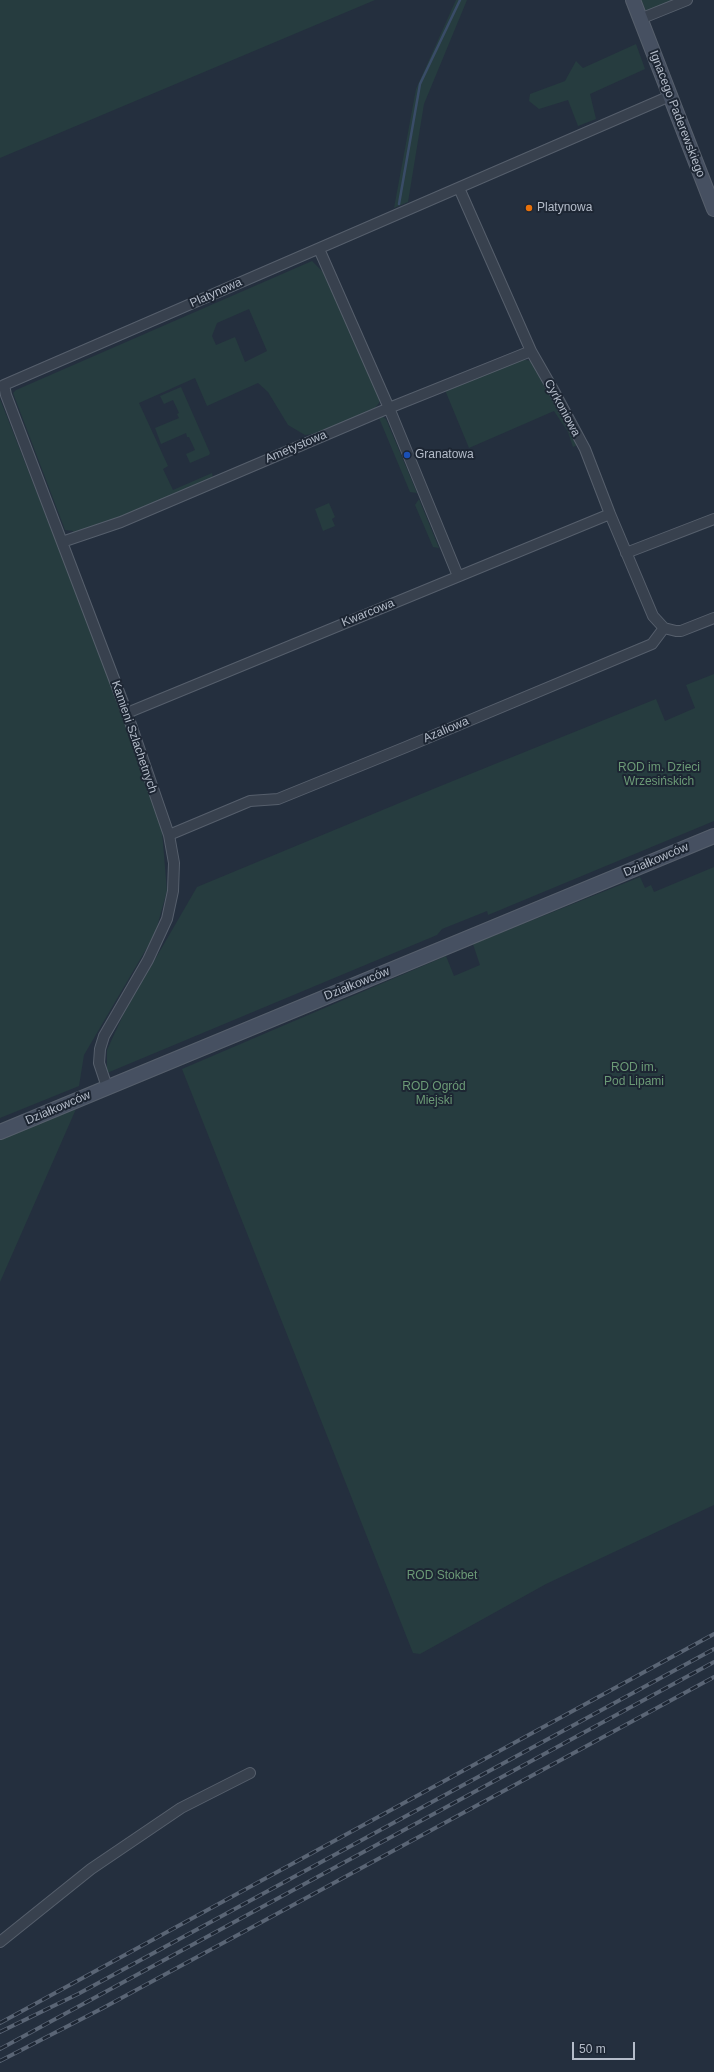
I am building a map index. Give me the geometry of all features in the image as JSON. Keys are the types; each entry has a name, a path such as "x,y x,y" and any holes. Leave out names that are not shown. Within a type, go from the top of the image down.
{"street":[{"name":"Ignacego Paderewskiego","path":"633,0 714,209"},
{"path":"640,19 687,0"},
{"name":"Platynowa","path":"4,385 670,96"},
{"name":"Cyrkoniowa","path":"459,188 530,351 556,393 585,449 626,553 654,616 664,628"},
{"path":"319,249 389,408 458,576"},
{"name":"Ametystowa","path":"62,542 121,522 389,408 530,351"},
{"name":"Kamieni Szlachetnych","path":"4,385 6,395 127,713 169,835 174,863 173,891 167,919 148,960 104,1036 100,1049 99,1063 107,1087"},
{"name":"Kwarcowa","path":"127,713 610,514"},
{"path":"626,553 714,519"},
{"path":"664,628 681,631 714,618"},
{"name":"Azaliowa","path":"169,835 250,801 278,799 652,644 664,628"},
{"name":"Działkowców","path":"0,1132 714,836"},
{"path":"0,1942 91,1869 181,1808 250,1773"}],"green space":[{"path":"0,0 375,0 0,158"},
{"path":"456,0 467,0 424,104 408,202 394,208 416,89"},
{"path":"641,0 674,0 646,11"},
{"path":"636,44 645,69 590,94 596,119 578,126 568,100 539,109 529,101 530,94 565,81 576,61 583,68"},
{"path":"312,261 323,272 331,288 380,398 379,403 375,408 320,433 305,435 288,425 268,392 258,383 207,406 195,378 139,403 168,466 163,469 173,490 212,473 213,479 163,501 74,535 73,531 65,530 13,393 16,390","holes":["249,309 267,351 245,362 235,337 216,345 212,336 217,323"]},
{"path":"521,359 531,361 577,445 573,447 568,432 554,411 469,448 445,390"},
{"path":"181,387 210,453 209,455 190,463 186,454 195,450 186,433 161,444 155,428 179,418 177,414 179,413 173,400 164,404 160,396"},
{"path":"0,399 115,691 162,831 167,891 155,934 84,1055 79,1086 0,1118"},
{"path":"382,416 386,419 417,493 410,492 379,418"},
{"path":"419,499 439,548 433,547 415,505"},
{"path":"329,503 335,517 332,519 335,526 323,531 315,509"},
{"name":"ROD im. Dzieci Wrzesińskich","path":"714,674 714,821 488,915 487,911 442,929 437,935 107,1073 107,1050 124,1013 197,887 656,699 665,721 695,708 686,685"},
{"path":"714,867 714,1505 546,1584 420,1654 413,1653 182,1069 446,956 454,976 480,965 473,944 640,877 645,888 651,885 654,892"},
{"path":"68,1107 76,1109 0,1282 0,1136"}],"waterway":[{"path":"399,204 420,84 460,0"}],"railway":[{"path":"0,2023 714,1634"},
{"path":"0,2032 78,1994 714,1649"},
{"path":"0,2049 714,1662"},
{"path":"0,2061 103,2008 714,1677"}],"place":[{"name":"Platynowa","path":"529,208"},
{"name":"Granatowa","path":"407,455"}],"park label":[{"name":"ROD im. Pod Lipami","path":"634,1075"},
{"name":"ROD Ogród Miejski","path":"434,1094"},
{"name":"ROD Stokbet","path":"442,1576"}]}
